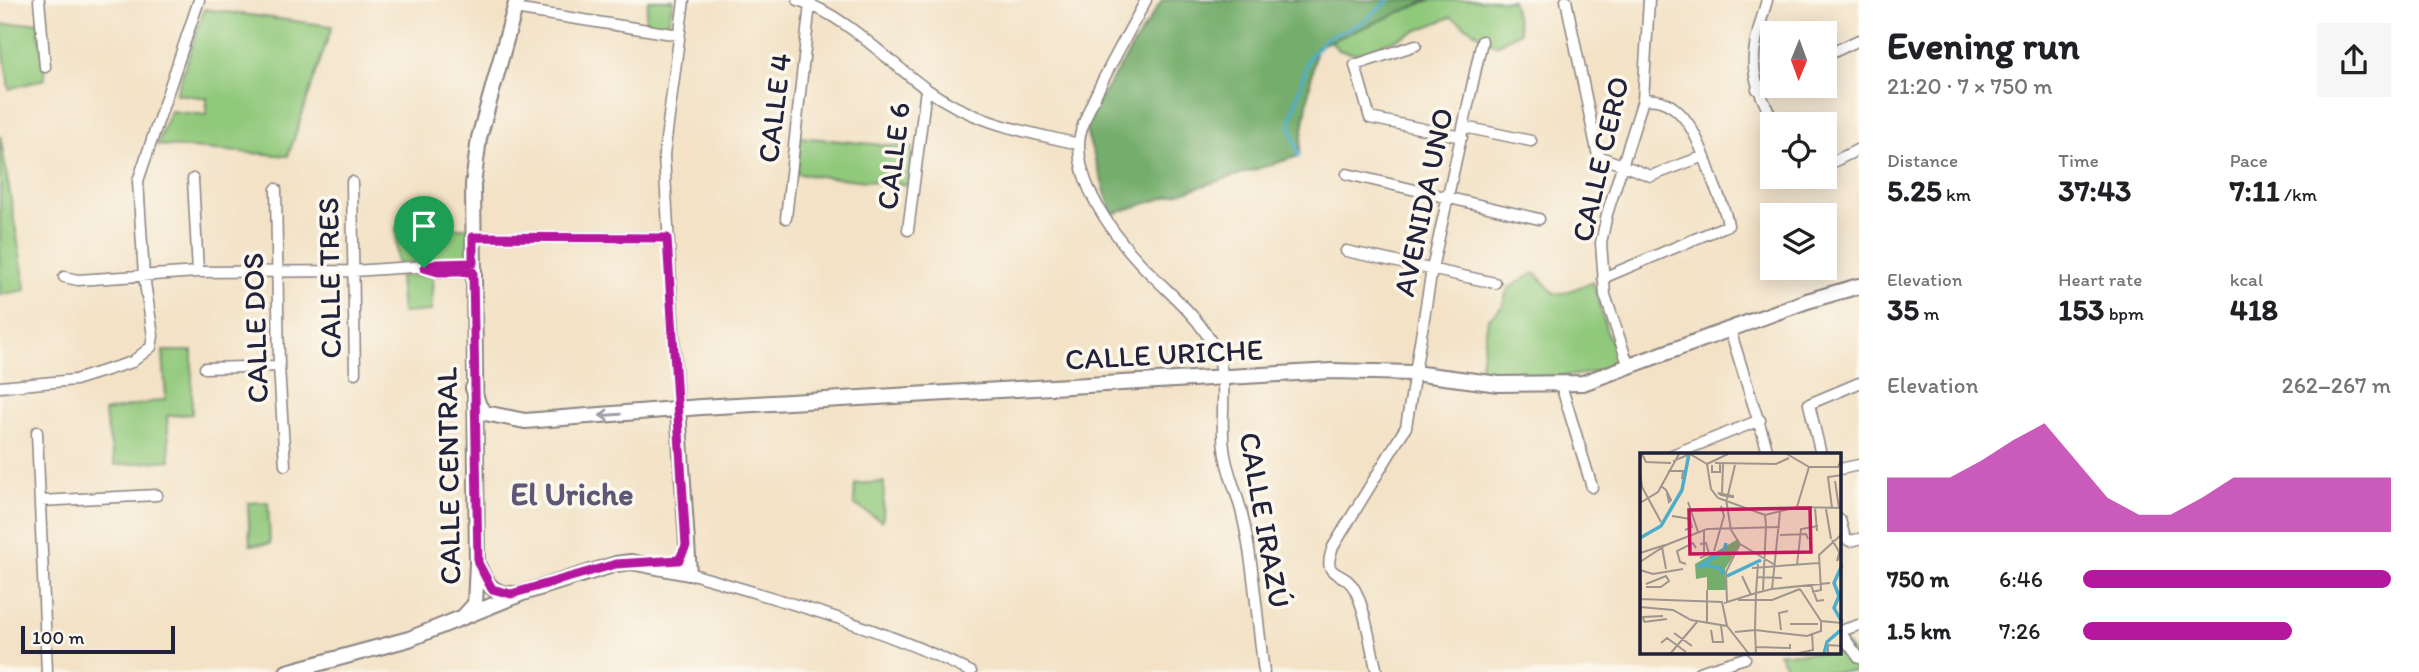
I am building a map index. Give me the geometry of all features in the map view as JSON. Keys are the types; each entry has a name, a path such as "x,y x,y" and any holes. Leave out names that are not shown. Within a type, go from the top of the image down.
{"main road":[{"name":"CALLE CENTRAL","path":"464,616 475,604 478,563 473,388 473,185 479,138 516,4"},
{"name":"CALLE URICHE","path":"473,388 485,413 525,421 678,409 1362,370 1413,373 1487,383 1561,385 1583,383 1859,286"},
{"path":"631,562 689,573 678,409"},
{"path":"660,411 675,416 680,426"},
{"path":"475,445 484,429 525,421"},
{"path":"286,672 387,645 564,578 631,562 673,562 682,556 686,546"},
{"path":"478,563 492,589 504,594 523,593"}],"street":[{"path":"39,0 45,67"},
{"path":"0,387 75,380 132,362 151,347 153,336 144,276 138,181 199,0"},
{"path":"678,409 664,155 684,0"},
{"path":"798,0 810,4 869,41 926,89 983,122 1079,144 1099,91 1146,0"},
{"path":"1566,0 1595,151 1602,160 1657,175 1704,156"},
{"name":"CALLE CERO","path":"1629,367 1608,309 1602,278 1601,243 1643,100 1649,0"},
{"path":"1767,0 1753,54 1752,72 1769,112"},
{"path":"516,4 679,35"},
{"name":"CALLE 4","path":"786,218 810,4"},
{"path":"1838,50 1859,40"},
{"name":"AVENIDA UNO","path":"1377,672 1354,589 1331,570 1328,563 1333,547 1406,427 1432,269 1482,41"},
{"path":"1416,45 1355,65 1370,118 1531,141"},
{"name":"CALLE 6","path":"908,230 926,89"},
{"path":"1602,278 1728,225 1692,129 1674,110 1656,99 1643,100"},
{"name":"CALLE IRAZÚ","path":"1079,144 1091,191 1102,215 1125,247 1202,328 1220,362 1224,449 1243,515 1264,672"},
{"path":"1837,160 1859,149"},
{"path":"1347,174 1539,219"},
{"path":"193,179 198,272"},
{"name":"CALLE TRES","path":"352,182 355,373"},
{"name":"CALLE DOS","path":"276,189 279,366 285,464"},
{"path":"473,237 667,238"},
{"path":"1346,251 1495,283"},
{"path":"64,277 78,280 198,272 424,268 438,272 473,268"},
{"path":"1730,330 1768,453"},
{"path":"205,368 279,366"},
{"path":"1820,453 1808,407 1810,402 1859,383"},
{"path":"1561,385 1592,487"},
{"path":"1677,453 1759,421"},
{"path":"37,432 47,672"},
{"path":"40,501 156,495"},
{"path":"1842,529 1844,538 1850,541 1859,539"},
{"path":"689,573 869,627 921,646 971,672"},
{"path":"1842,630 1859,625"},
{"path":"1842,634 1859,659"},
{"path":"1699,672 1745,657"}],"green space":[{"path":"648,0 673,0 668,25 645,23"},
{"path":"1162,0 1430,0 1316,47 1299,156 1112,214 1084,124"},
{"path":"1352,0 1512,0 1520,32 1496,45 1451,17 1359,54 1338,50 1325,33"},
{"path":"204,9 332,26 288,156 157,145 170,111 206,115 207,98 176,94"},
{"path":"38,22 45,79 9,89 0,25"},
{"path":"0,135 26,290 0,295"},
{"path":"800,137 913,148 909,185 797,174"},
{"path":"396,227 468,228 468,254 457,262 397,263"},
{"path":"1535,273 1554,293 1564,293 1593,282 1608,335 1621,362 1605,369 1570,376 1515,375 1480,370 1488,319 1502,307 1508,288"},
{"path":"399,276 433,276 431,311 402,313"},
{"path":"163,351 192,351 192,414 167,416 170,460 115,465 104,412 166,399"},
{"path":"884,482 881,521 854,504 855,484"},
{"path":"268,502 270,544 250,545 248,503"},
{"path":"1842,639 1859,662 1859,672 1790,672 1779,654 1842,654"}],"waterway":[{"path":"1299,156 1290,124 1308,59 1326,38 1363,22 1389,0"}],"district":[{"name":"El Uriche","path":"572,494"}],"route":[{"path":"473,237 667,238 686,546 679,560 616,564 564,578 523,593 504,594 492,589 478,563 473,272 438,272 424,268 437,264 473,263 473,237"}]}
